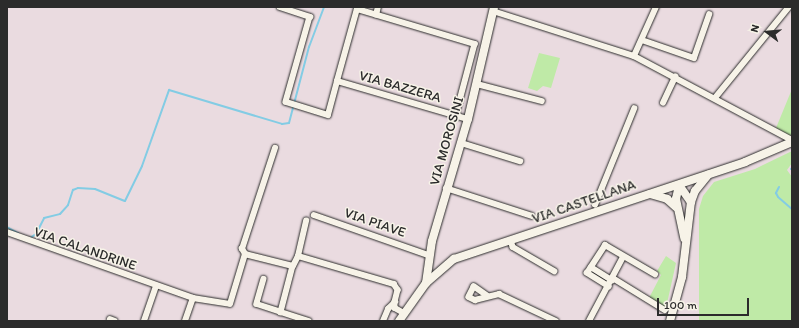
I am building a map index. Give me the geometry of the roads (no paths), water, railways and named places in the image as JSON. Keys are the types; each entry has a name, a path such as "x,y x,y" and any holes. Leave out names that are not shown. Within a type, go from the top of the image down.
{"street":[{"name":"VIA BAZZERA","path":"280,7 310,17 286,102 328,115 357,9 475,44 456,116"},
{"path":"376,15 378,7"},
{"path":"634,56 656,7"},
{"path":"715,98 789,7"},
{"path":"493,9 634,56 715,98 792,141"},
{"name":"VIA MOROSINI","path":"426,283 428,255 446,188 468,119 493,9"},
{"path":"642,40 694,58 710,15"},
{"path":"663,103 675,77"},
{"name":"VIA BAZZERA","path":"337,81 468,119"},
{"path":"476,84 542,101"},
{"path":"594,205 634,109"},
{"name":"VIA CASTELLANA","path":"399,321 426,283 454,259 771,153 792,141"},
{"path":"461,143 520,161"},
{"name":"VIA CALANDRINE","path":"7,232 193,298 230,304 245,254 242,248 275,148"},
{"path":"670,321 679,292 691,202 695,191 709,174"},
{"path":"679,185 691,202"},
{"path":"679,185 676,195 677,208 685,241"},
{"path":"446,188 532,216"},
{"path":"648,194 667,198 677,208"},
{"name":"VIA PIAVE","path":"314,215 428,255"},
{"path":"281,312 293,266 298,256 306,220"},
{"path":"511,240 513,247 554,272"},
{"path":"608,287 588,275 591,267 605,245 623,257 655,274"},
{"path":"245,254 293,266"},
{"path":"298,256 394,284 398,290 395,308 404,313"},
{"path":"589,321 623,257"},
{"path":"591,267 665,310"},
{"path":"264,279 257,304 309,321"},
{"path":"144,321 156,286"},
{"path":"490,295 499,294 556,321"},
{"path":"186,321 193,298"},
{"path":"383,321 388,309 395,302"}],"waterway":[{"path":"30,238 36,234 44,218 60,214 68,205 73,190 78,188 95,189 125,201 142,166 169,90 282,124 289,123 309,47 324,7"},
{"path":"779,187 776,193 778,197 792,209"},
{"path":"7,227 18,233"}]}
